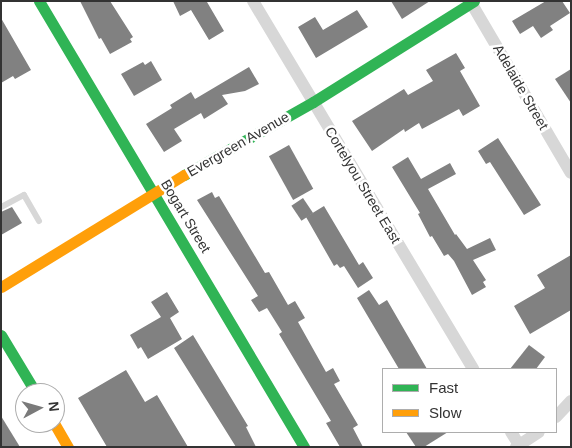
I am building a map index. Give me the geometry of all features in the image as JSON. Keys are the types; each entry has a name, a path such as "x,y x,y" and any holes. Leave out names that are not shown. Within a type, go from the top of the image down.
{"street":[{"name":"Bogart Street","path":"39,1 304,447"},
{"name":"Cortelyou Street East","path":"253,1 472,368"},
{"name":"Evergreen Avenue","path":"1,287 154,192 313,102 472,2"},
{"name":"Adelaide Street","path":"472,2 571,173"},
{"path":"2,339 30,383"},
{"path":"557,417 571,401"},
{"path":"60,433 68,447"},
{"path":"512,433 518,446 538,433"}],"lane":[{"path":"1,208 24,195 39,221"}],"building":[{"path":"80,1 110,1 133,37 130,39 132,42 110,54 101,38 99,39"},
{"path":"173,1 208,1 224,31 209,40 191,10 180,16"},
{"path":"391,1 430,1 402,19"},
{"path":"546,1 562,1 570,13 550,26 553,30 541,38 533,26 520,34 512,21"},
{"path":"357,10 368,27 316,58 298,27 315,17 323,30"},
{"path":"1,18 31,70 15,79 13,76 1,83"},
{"path":"456,53 465,68 460,71 480,106 463,116 459,109 422,129 419,123 405,132 404,129 372,151 352,121 404,89 408,95 433,81 426,70"},
{"path":"151,61 162,80 134,96 121,74 143,62 145,65"},
{"path":"249,67 259,84 245,91 222,95 228,104 204,119 201,113 174,129 182,141 164,152 146,124 172,108 170,105 191,92 195,99"},
{"path":"571,69 571,103 555,79"},
{"path":"498,138 541,205 524,215 490,162 486,164 478,151"},
{"path":"289,145 313,189 293,200 269,156"},
{"path":"408,157 421,179 450,163 456,174 428,189 455,235 467,249 490,238 496,250 473,260 486,280 483,282 486,287 472,295 454,261 448,254 444,256 432,236 430,237 418,214 420,213 392,167"},
{"path":"212,192 215,198 219,196 265,273 269,272 288,305 295,301 305,318 298,322 326,372 333,368 340,381 334,384 358,425 353,428 363,447 340,447 326,423 331,421 279,334 282,332 267,308 259,312 251,300 258,296 197,200"},
{"path":"303,198 313,213 301,221 291,206"},
{"path":"324,206 359,265 363,262 373,278 358,288 344,266 340,268 337,264 334,266 306,217"},
{"path":"12,207 22,223 1,235 1,212"},
{"path":"571,255 571,310 530,334 514,306 545,288 537,275"},
{"path":"369,290 379,305 387,300 426,368 398,368 357,298"},
{"path":"167,292 179,312 170,318 182,339 148,359 141,347 138,349 130,335 161,317 151,302"},
{"path":"193,335 248,426 246,427 256,447 236,447 174,348"},
{"path":"529,345 545,357 537,368 511,368"},
{"path":"126,370 145,402 157,395 188,447 107,447 78,398"},
{"path":"1,416 20,447 1,447"},
{"path":"407,433 446,433 424,447 416,447"}],"traffic: fast":[{"path":"39,1 304,447"},
{"path":"184,175 313,102 474,1"},
{"path":"1,335 30,383"}],"traffic: slow":[{"path":"1,287 184,175"},
{"path":"60,433 68,447"}]}
